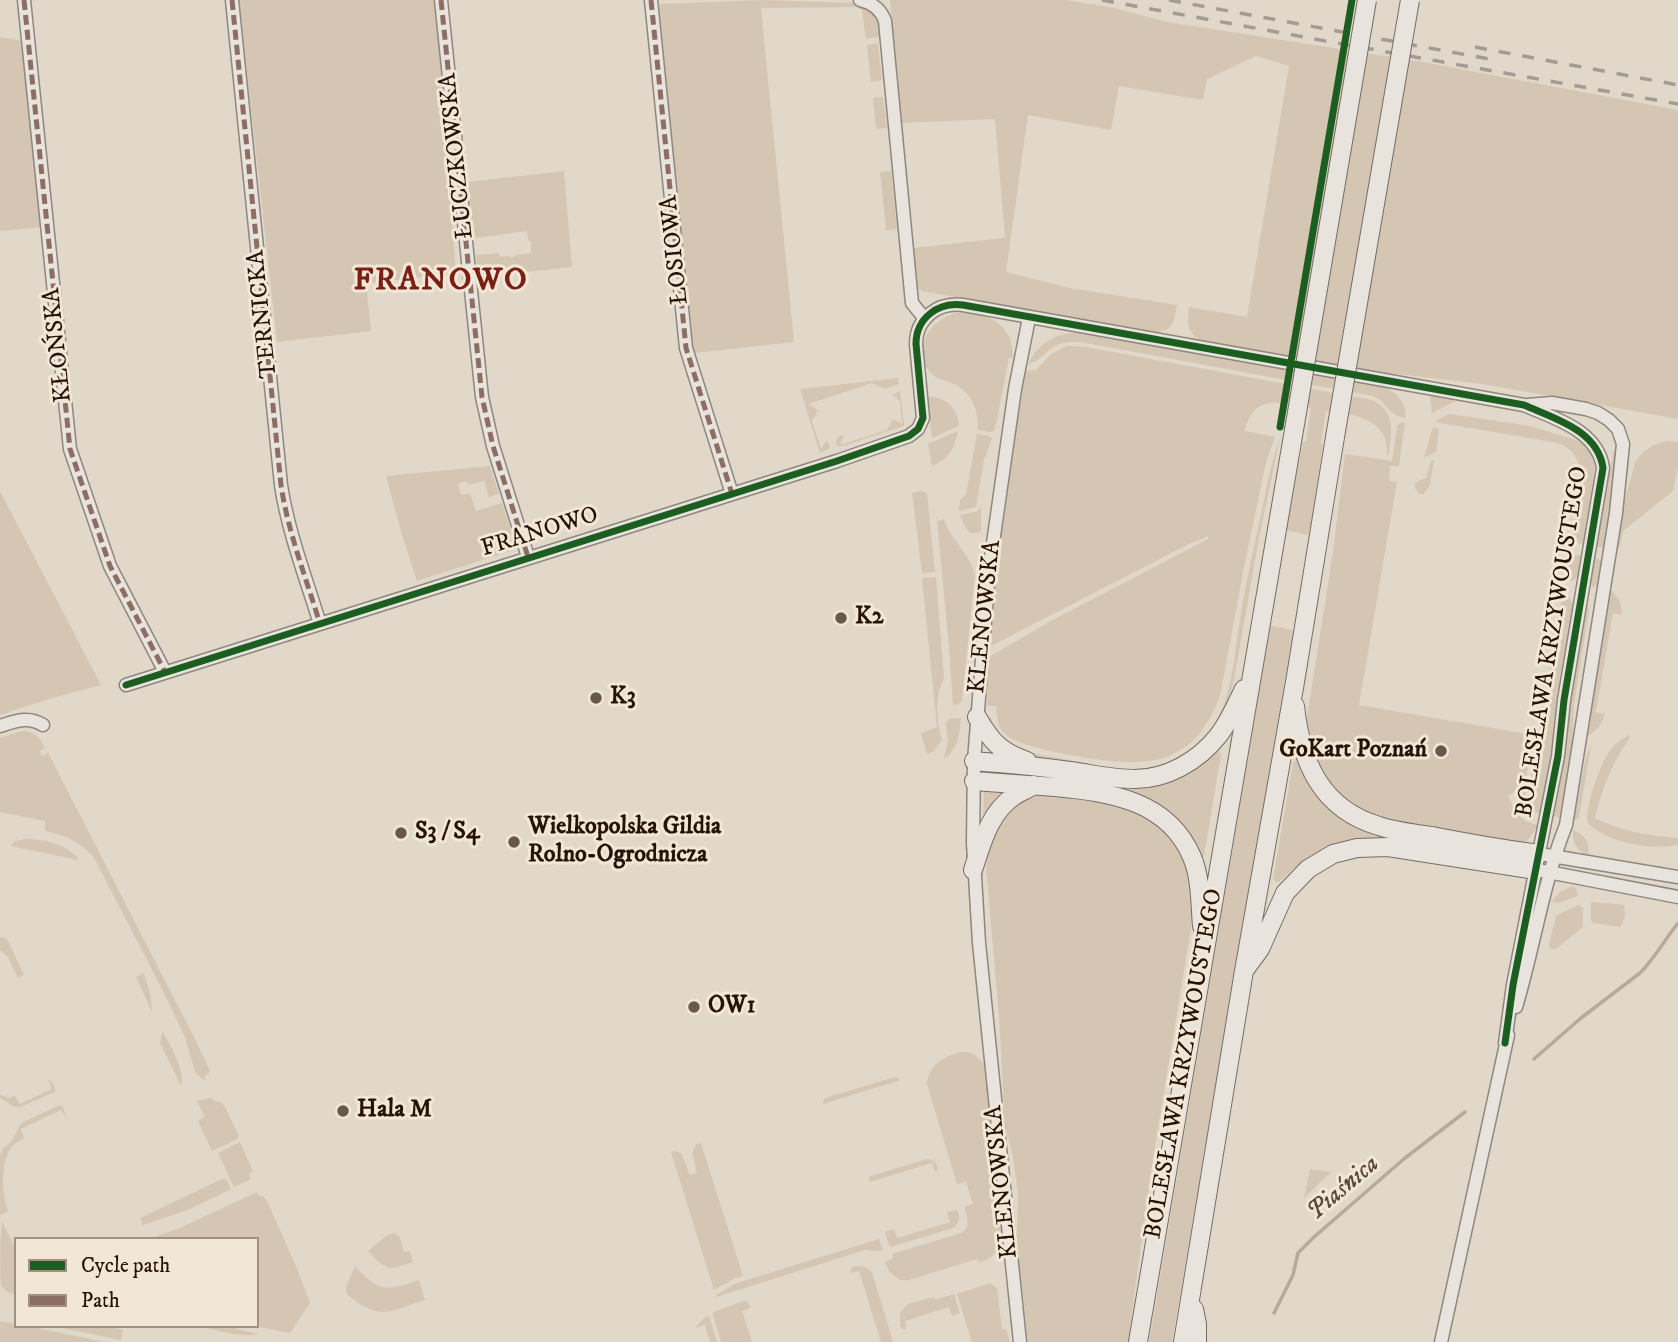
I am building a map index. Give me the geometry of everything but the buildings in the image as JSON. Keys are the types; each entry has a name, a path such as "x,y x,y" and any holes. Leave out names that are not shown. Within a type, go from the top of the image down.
{"main road":[{"name":"BOLESŁAWA KRZYWOUSTEGO","path":"1138,1342 1367,0"},
{"name":"BOLESŁAWA KRZYWOUSTEGO","path":"1183,1342 1410,0"},
{"path":"974,761 1123,779 1151,778 1194,759 1218,736 1253,670"},
{"path":"1295,682 1296,711 1304,750 1314,778 1337,805 1353,816 1379,827 1502,849 1544,863"},
{"path":"977,717 989,737 1003,749 1047,768"},
{"path":"974,781 1099,792 1117,796 1156,812 1173,828 1192,858 1198,877 1205,952"},
{"path":"973,870 985,832 999,809 1014,795 1034,785"},
{"path":"1244,971 1260,949 1285,893 1308,869 1333,854 1357,848 1388,847 1544,863"},
{"path":"1191,1292 1197,1324 1197,1342"}],"street":[{"name":"KŁOŃSKA","path":"24,0 70,449 110,566 165,672"},
{"name":"TERNICKA","path":"232,0 281,485 287,516 320,624"},
{"name":"ŁUCZKOWSKA","path":"441,0 482,397 493,446 528,557"},
{"name":"ŁOSIOWA","path":"651,0 686,348 732,494"},
{"path":"860,0 880,10 885,21 912,303 925,319 939,307 952,304 1524,405"},
{"name":"KLENOWSKA","path":"1020,1342 973,870 974,761 989,571 1014,389 1029,318"},
{"name":"FRANOWO","path":"126,685 732,494 913,434 923,418 916,338 925,319"},
{"name":"BOLESŁAWA KRZYWOUSTEGO","path":"1524,405 1552,403 1598,413 1620,432 1623,444 1606,574 1566,825 1544,863"},
{"name":"BOLESŁAWA KRZYWOUSTEGO","path":"1524,405 1569,425 1588,440 1599,454 1602,464 1564,700 1544,863"},
{"path":"0,726 24,719 43,725"},
{"path":"1544,863 1678,877"},
{"path":"1544,863 1678,897"},
{"path":"1506,1042 1513,985 1530,902 1544,863"},
{"path":"1441,1342 1506,1042 1527,970 1544,863"}],"shaded area":[{"path":"239,0 436,0 456,274 366,283 371,331 277,342"},
{"path":"761,0 855,3 876,15 880,37 866,39 862,10 856,7 761,8 794,342 694,353 657,8 661,4"},
{"path":"890,0 1066,0 1114,8 1167,22 1423,62 1678,110 1678,419 1483,384 1379,372 1202,341 1193,335 1189,327 1189,307 1247,317 1289,66 1256,56 1207,79 1203,100 1119,86 1111,130 1028,115 1006,272 1070,288 1177,305 1174,321 1168,329 1154,333 922,291 917,287 913,248 1005,238 995,119 901,123"},
{"path":"0,37 23,41 42,227 0,231"},
{"path":"878,43 882,80 871,82 867,45"},
{"path":"883,97 887,128 876,129 873,98"},
{"path":"564,171 572,267 478,277 476,255 499,253 500,257 511,258 531,253 531,241 528,240 527,231 474,238 468,182"},
{"path":"891,171 897,229 886,230 880,172"},
{"path":"956,313 988,317 1004,328 1009,336 1013,358 1009,358 994,431 978,430 976,410 970,397 954,384 933,375 924,363 922,354 926,336 939,322"},
{"path":"1080,333 1383,387 1400,398 1406,418 1391,412 1373,396 1086,343 1061,344 1028,364 1043,344 1064,334"},
{"path":"1067,346 1086,347 1372,400 1385,410 1391,422 1387,456 1383,433 1377,426 1359,417 1326,411 1310,531 1307,535 1286,530 1311,408 1270,403 1255,410 1245,431 1275,437 1266,462 1220,696 1207,724 1187,746 1169,756 1143,762 1100,760 1028,745 1006,735 999,725 996,706 987,706 989,657 1049,622 1208,539 1208,536 1187,545 989,647 997,569 1026,371 1036,370 1051,354"},
{"path":"898,378 899,384 884,389 872,383 808,404 818,410 812,421 821,449 827,440 830,448 820,453 800,389"},
{"path":"900,391 904,426 837,446 838,437 844,435 840,445 887,430 893,419 902,424 900,401 892,395"},
{"path":"927,396 950,405 959,426 932,438"},
{"path":"1430,396 1454,400 1454,402 1432,413"},
{"path":"1449,414 1530,426 1584,445 1590,452 1595,467 1583,544 1573,537 1580,472 1577,460 1570,450 1558,443 1435,422"},
{"path":"1405,423 1399,466 1390,466 1389,481 1397,482 1359,705 1533,735 1525,779 1526,803 1520,803 1515,791 1508,796 1519,815 1538,825 1528,840 1520,844 1393,824 1360,813 1322,778 1307,734 1307,718 1345,454 1392,461 1397,426"},
{"path":"1433,427 1439,429 1436,452 1424,457"},
{"path":"958,431 950,453 932,466 928,444"},
{"path":"977,434 992,439 984,460 976,507 959,511 960,500 966,494"},
{"path":"1280,438 1233,685 1226,707 1210,736 1184,759 1162,768 1136,772 1096,769 1051,761 1014,751 1000,743 990,730 987,718 991,718 999,737 1014,748 1092,765 1132,769 1158,766 1176,760 1192,750 1205,737 1222,710 1230,683 1248,576 1269,476"},
{"path":"1618,440 1620,452 1604,548 1597,547 1613,453"},
{"path":"1667,441 1678,442 1678,467 1673,491 1623,531 1620,547 1616,550 1617,528 1635,463 1648,449"},
{"path":"1434,460 1430,485 1424,494 1419,494 1415,483 1426,478 1431,461"},
{"path":"490,466 499,494 489,497 484,481 468,485 467,481 458,484 461,495 470,493 476,511 502,503 517,549 417,581 386,476"},
{"path":"0,491 101,685 0,715"},
{"path":"912,493 927,493 935,572 922,573"},
{"path":"981,505 981,531 970,533 960,515 979,511"},
{"path":"944,519 975,576 962,701 957,705 953,705 937,521"},
{"path":"1574,555 1581,555 1578,576 1573,581 1565,581 1567,563"},
{"path":"1595,558 1602,560 1598,584 1593,587 1590,583"},
{"path":"936,577 944,679 937,709 942,740 933,752 927,754 921,733 937,727 922,578"},
{"path":"1609,587 1620,601 1622,615 1613,613 1596,712 1605,714 1597,728 1584,739"},
{"path":"1562,595 1569,596 1573,605 1557,694 1551,756 1541,814 1535,812 1532,807 1530,782"},
{"path":"1588,605 1574,704 1571,761 1560,818 1554,816"},
{"path":"1272,626 1293,632 1172,1342 1149,1342 1270,628"},
{"path":"951,718 961,718 959,736 953,750 944,759 948,740 946,722"},
{"path":"21,731 36,735 45,748 40,751 42,756 48,753 195,1039 210,1071 204,1076 206,1080 195,1072 185,1037 94,858 72,840 45,831 45,821 0,812 0,738"},
{"path":"1629,735 1609,776 1595,818 1635,832 1678,838 1678,845 1643,846 1630,843 1606,836 1588,823 1588,807 1594,785 1607,755 1619,741"},
{"path":"1591,746 1579,818 1574,820 1586,756"},
{"path":"1217,751 1221,755 1202,859 1185,834 1082,785 1016,773 1182,776"},
{"path":"1297,757 1331,808 1521,857 1334,845 1311,856 1276,882 1273,879 1293,763"},
{"path":"1012,789 983,819 984,791"},
{"path":"1040,794 1104,800 1148,816 1174,840 1189,868 1193,916 1152,1165 1128,1342 1028,1342 1017,1240 1018,1195 1013,1156 1005,1125 986,866 990,842 1004,811 1030,796"},
{"path":"1573,830 1586,840 1588,855 1576,845"},
{"path":"24,839 53,843 78,858 77,860 11,846 13,842"},
{"path":"1572,886 1578,896 1558,903 1551,902 1560,892"},
{"path":"1592,902 1624,905 1625,916 1621,927 1593,923"},
{"path":"1578,905 1583,908 1583,927 1556,949 1551,949 1549,945 1556,916"},
{"path":"0,937 7,939 24,975 18,978 7,956 0,950"},
{"path":"144,973 150,993 152,1012 136,977"},
{"path":"162,1031 179,1066 181,1086 160,1043"},
{"path":"960,1052 974,1055 984,1064 1001,1241 995,1253 984,1261 978,1263 977,1259 909,1280 900,1280 891,1273 885,1262 893,1258 892,1254 961,1233 968,1224 964,1207 973,1204 966,1182 957,1184 927,1084 931,1071 938,1063"},
{"path":"895,1077 901,1080 823,1104 825,1098"},
{"path":"48,1080 52,1082 55,1092 20,1107 0,1098 0,1095 9,1098 15,1096 20,1104 52,1089"},
{"path":"212,1098 225,1107 239,1136 212,1151 198,1121 205,1117 197,1101"},
{"path":"62,1106 66,1118 61,1110 21,1129 24,1138 7,1154 3,1179 8,1211 0,1215 0,1155 3,1149 12,1141 21,1123"},
{"path":"240,1142 253,1171 249,1175 251,1179 234,1187 218,1153"},
{"path":"701,1143 743,1276 714,1290 671,1152 681,1153 690,1175 697,1173 692,1153 696,1144"},
{"path":"927,1159 935,1163 937,1171 935,1172 932,1163 870,1182 868,1177"},
{"path":"1310,1169 1331,1172 1304,1198"},
{"path":"226,1179 231,1189 190,1209 143,1225 140,1218"},
{"path":"257,1192 258,1196 263,1196 310,1303 290,1333 259,1327 259,1237 155,1237"},
{"path":"956,1210 959,1220 953,1228 890,1247 885,1232 894,1229 897,1238 950,1222 947,1212"},
{"path":"2,1221 14,1246 14,1293 1,1285"},
{"path":"395,1233 399,1236 404,1252 410,1251 413,1262 393,1268 384,1266 368,1251 386,1236"},
{"path":"879,1239 883,1250 865,1250 716,1297 737,1283"},
{"path":"355,1266 371,1281 384,1287 391,1288 419,1280 425,1300 386,1312 368,1309 347,1294 346,1287"},
{"path":"854,1266 865,1267 872,1272 893,1342 881,1342 859,1271 850,1273"},
{"path":"990,1283 997,1288 1002,1329 1006,1329 1010,1342 972,1342 957,1294"},
{"path":"954,1294 960,1313 952,1316 949,1307 905,1321 906,1330 900,1326 900,1313 908,1304"},
{"path":"743,1301 748,1302 751,1308 742,1311 752,1342 721,1342 714,1312"},
{"path":"707,1316 717,1342 710,1342 705,1325 695,1328"},
{"path":"0,1321 14,1324 14,1328 38,1328 105,1342 0,1342"},
{"path":"62,1328 123,1330 121,1340"},
{"path":"207,1328 234,1328 259,1334 236,1334"}],"waterway":[{"name":"Piaśnica","path":"1534,1059 1581,1018 1640,973 1678,923"},
{"name":"Piaśnica","path":"1274,1313 1293,1275 1298,1253 1405,1158 1465,1112"}],"railway":[{"path":"1102,0 1678,104"},
{"path":"1169,0 1489,59"},
{"path":"1475,47 1678,85"}],"marked path":[{"path":"24,0 70,449 110,566 165,672"},
{"path":"232,0 281,485 293,538 320,624"},
{"path":"441,0 482,397 493,446 528,557"},
{"path":"651,0 686,348 732,494"}],"cycle path":[{"path":"1280,427 1352,0"},
{"path":"126,685 909,436 918,429 923,418 917,335 924,319 945,306 963,305 1524,405 1572,427 1583,435 1593,444 1603,468 1564,700 1558,756 1513,985 1505,1043"}],"place":[{"name":"K2","path":"841,618"},
{"name":"K3","path":"596,698"},
{"name":"GoKart Poznań","path":"1441,751"},
{"name":"S3 / S4","path":"401,833"},
{"name":"Wielkopolska Gildia Rolno-Ogrodnicza","path":"514,842"},
{"name":"OW1","path":"694,1007"},
{"name":"Hala M","path":"343,1111"}],"district":[{"name":"FRANOWO","path":"441,282"}]}
